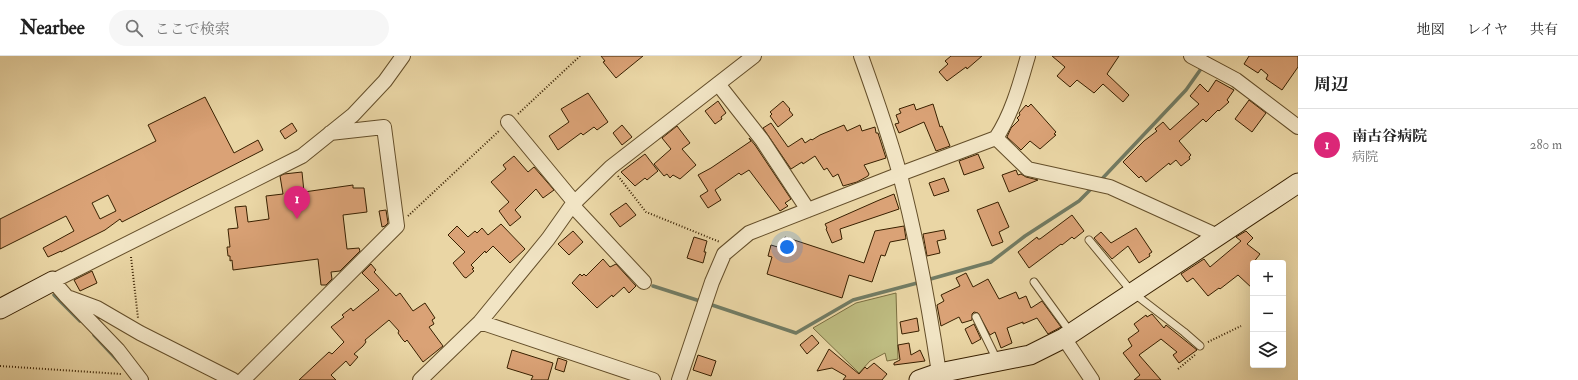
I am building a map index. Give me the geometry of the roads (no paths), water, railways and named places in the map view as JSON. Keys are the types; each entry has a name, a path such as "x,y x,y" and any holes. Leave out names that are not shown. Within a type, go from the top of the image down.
{"street":[{"path":"0,309 129,242 302,156 353,115 385,81 403,56"},
{"path":"420,380 480,322 548,239 573,204 612,167 754,56"},
{"path":"861,56 900,174 911,221 939,372"},
{"path":"679,380 712,282 724,254 749,234 900,174 996,138 1016,98 1028,56"},
{"path":"1192,56 1207,59 1298,127"},
{"path":"718,84 762,140 808,210"},
{"path":"508,122 573,204 644,282"},
{"path":"243,380 397,226 384,127 329,134"},
{"path":"996,138 1028,169 1110,187 1218,236"},
{"path":"919,380 939,372 1030,355 1068,336 1298,183"},
{"path":"53,281 118,350 139,378"},
{"path":"66,296 97,308 140,333 234,380"},
{"path":"480,322 652,380"},
{"path":"1068,336 1092,380"}],"lane":[{"path":"1089,240 1132,292 1200,346"},
{"path":"1034,282 1068,336"},
{"path":"976,317 998,362"}],"waterway":[{"path":"1099,182 1186,90 1203,66"},
{"path":"927,280 991,262 1025,236 1079,201 1093,187"},
{"path":"709,304 796,333 853,300 921,282"},
{"path":"653,286 703,302"},
{"path":"54,295 80,321"},
{"path":"94,335 120,363"}],"place":[{"name":"南古谷病院","path":"297,219"}]}
